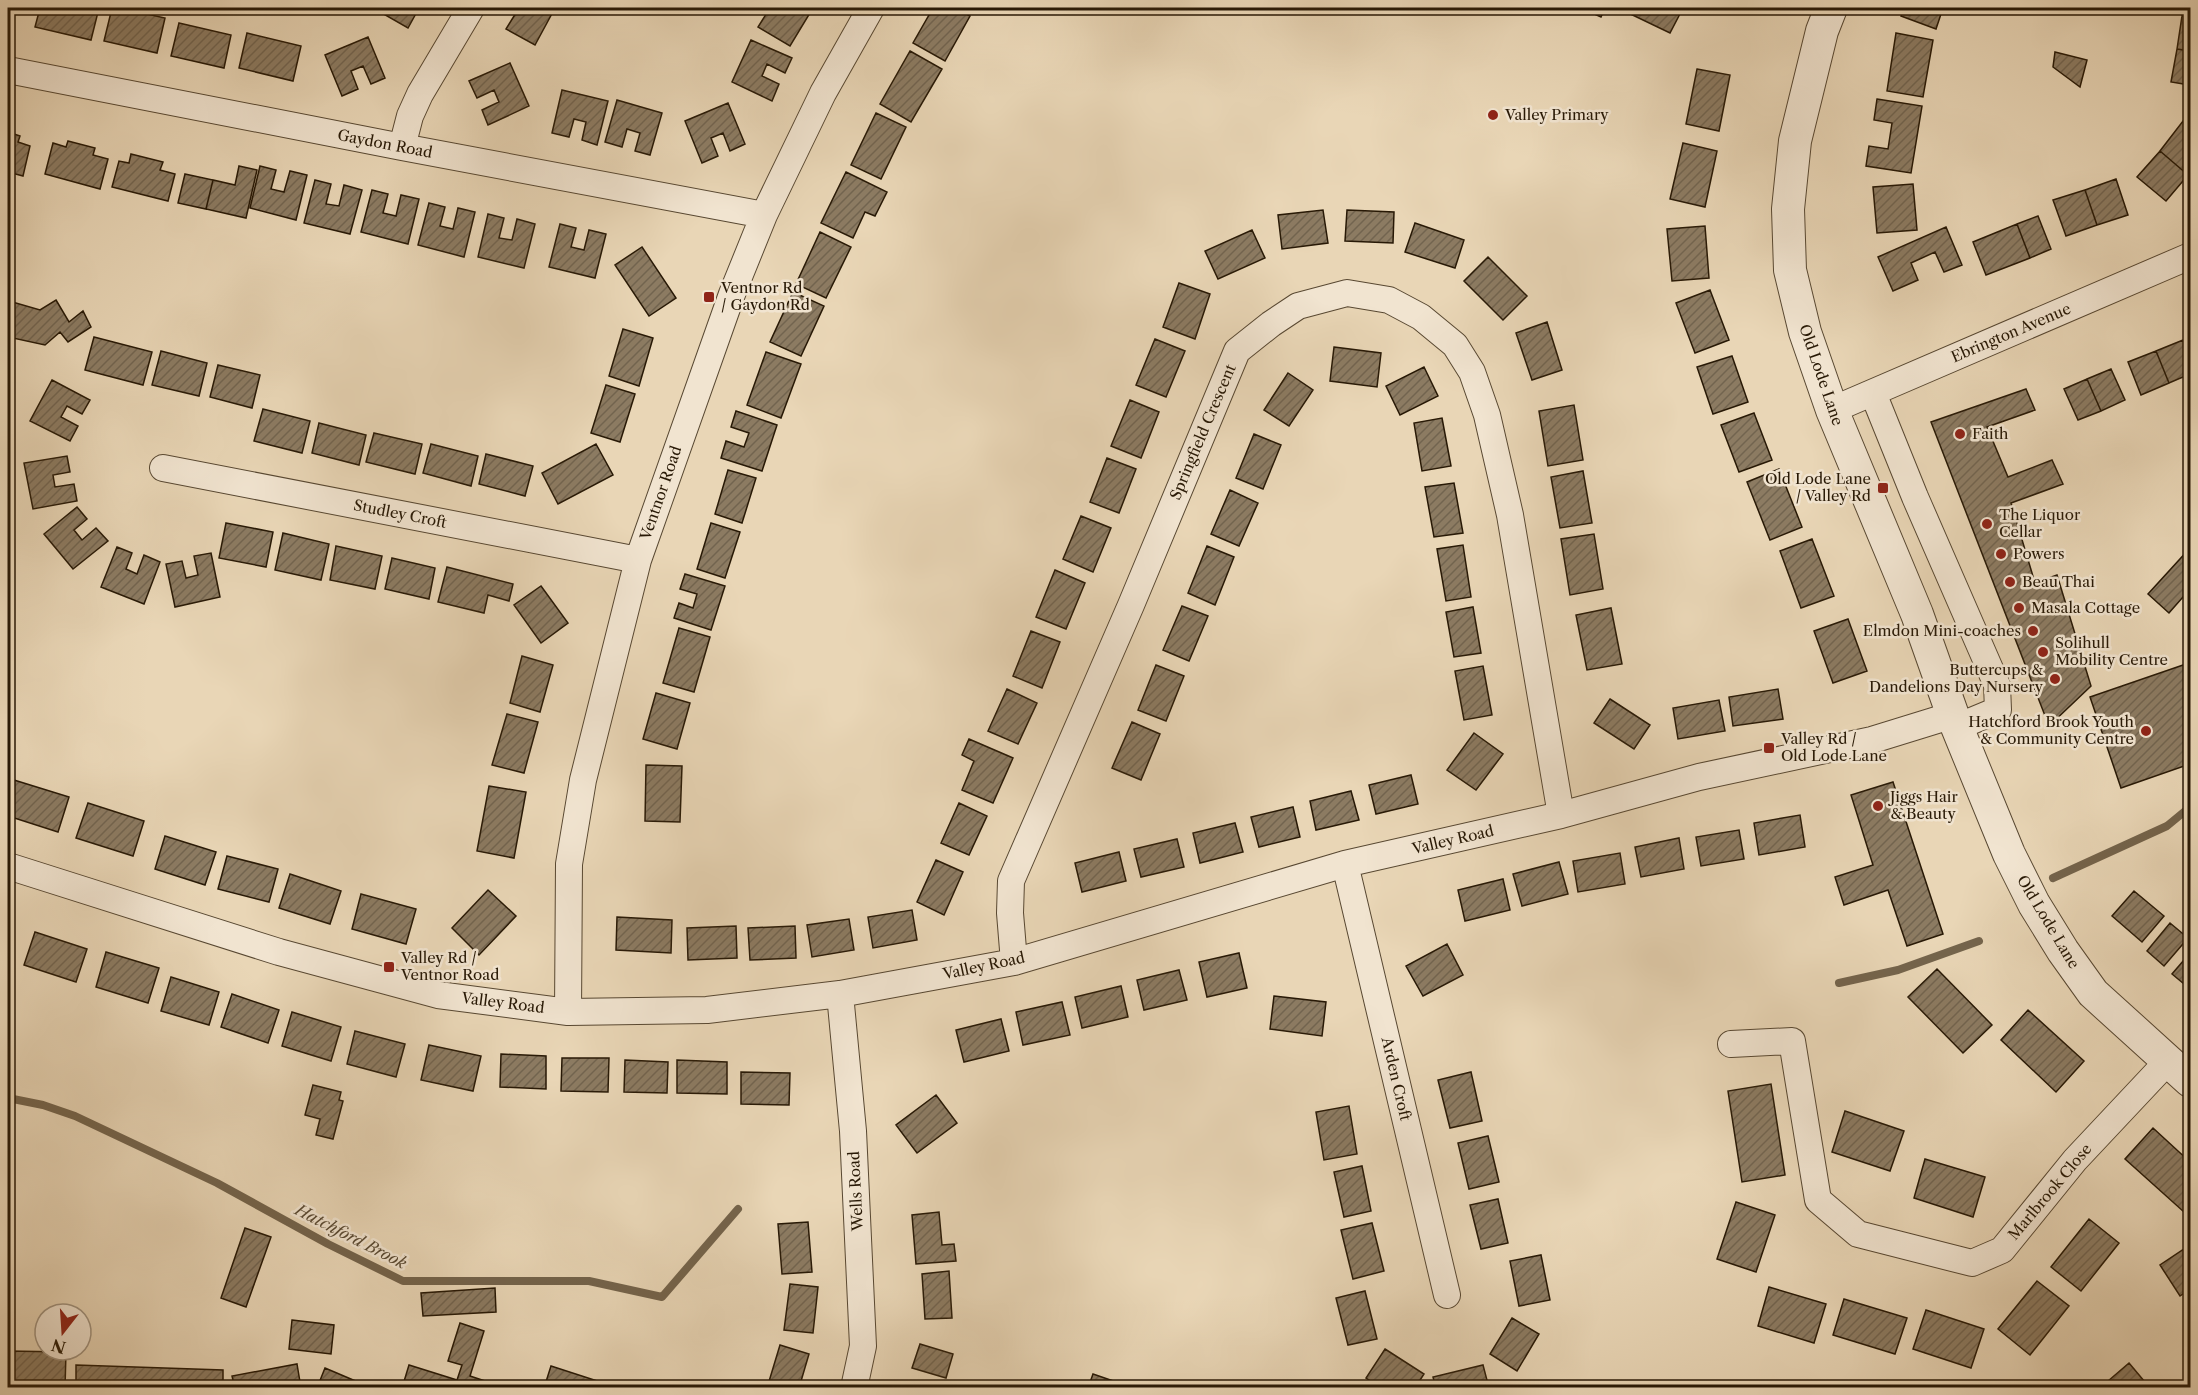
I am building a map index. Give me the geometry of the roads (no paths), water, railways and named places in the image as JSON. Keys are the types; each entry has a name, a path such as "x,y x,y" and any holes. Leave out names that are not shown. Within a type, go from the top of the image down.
{"street":[{"path":"402,147 410,116 420,94 471,8"},
{"name":"Ventnor Road","path":"568,1012 569,864 583,780 638,560 732,294 764,214 824,93 871,8"},
{"name":"Old Lode Lane","path":"1831,8 1822,31 1795,141 1788,208 1790,270 1805,332 1832,410 1917,614 1955,721 2009,854 2034,904 2062,951 2093,993 2179,1071"},
{"name":"Gaydon Road","path":"8,70 402,147 764,214"},
{"name":"Ebrington Avenue","path":"1832,410 2190,256"},
{"name":"Springfield Crescent","path":"1014,962 1010,913 1011,881 1131,605 1237,351 1270,324 1298,306 1347,294 1389,300 1421,316 1455,345 1472,372 1487,415 1510,515 1561,815"},
{"path":"1873,393 1997,685 1998,710 1955,721"},
{"name":"Studley Croft","path":"163,468 638,560"},
{"name":"Valley Road","path":"8,866 279,952 438,995 568,1012 707,1010 840,994 1014,962 1345,864 1561,815 1699,777 1955,721"},
{"name":"Arden Croft","path":"1345,864 1447,1295"},
{"name":"Wells Road","path":"840,994 853,1131 863,1346 854,1388"},
{"name":"Marlbrook Close","path":"1731,1044 1792,1041 1818,1200 1858,1234 1972,1263 2002,1250 2075,1160 2179,1071"}],"waterway":[{"name":"Hatchford Brook","path":"2053,878 2167,826 2190,807"},
{"name":"Hatchford Brook","path":"1839,983 1898,970 1979,941"},
{"name":"Hatchford Brook","path":"8,1098 43,1105 75,1116 217,1183 328,1244 403,1281 589,1281 662,1297 738,1209"}],"place":[{"name":"Valley Primary","path":"1493,115"},
{"name":"Ventnor Rd / Gaydon Rd","path":"709,297"},
{"name":"Faith","path":"1960,434"},
{"name":"Old Lode Lane / Valley Rd","path":"1883,488"},
{"name":"The Liquor Cellar","path":"1987,524"},
{"name":"Powers","path":"2001,554"},
{"name":"Beau Thai","path":"2010,582"},
{"name":"Masala Cottage","path":"2019,608"},
{"name":"Elmdon Mini-coaches","path":"2033,631"},
{"name":"Solihull Mobility Centre","path":"2043,652"},
{"name":"Buttercups & Dandelions Day Nursery","path":"2055,679"},
{"name":"Hatchford Brook Youth & Community Centre","path":"2146,731"},
{"name":"Valley Rd / Old Lode Lane","path":"1769,748"},
{"name":"Jiggs Hair & Beauty","path":"1878,806"},
{"name":"Valley Rd / Ventnor Road","path":"389,967"}]}
